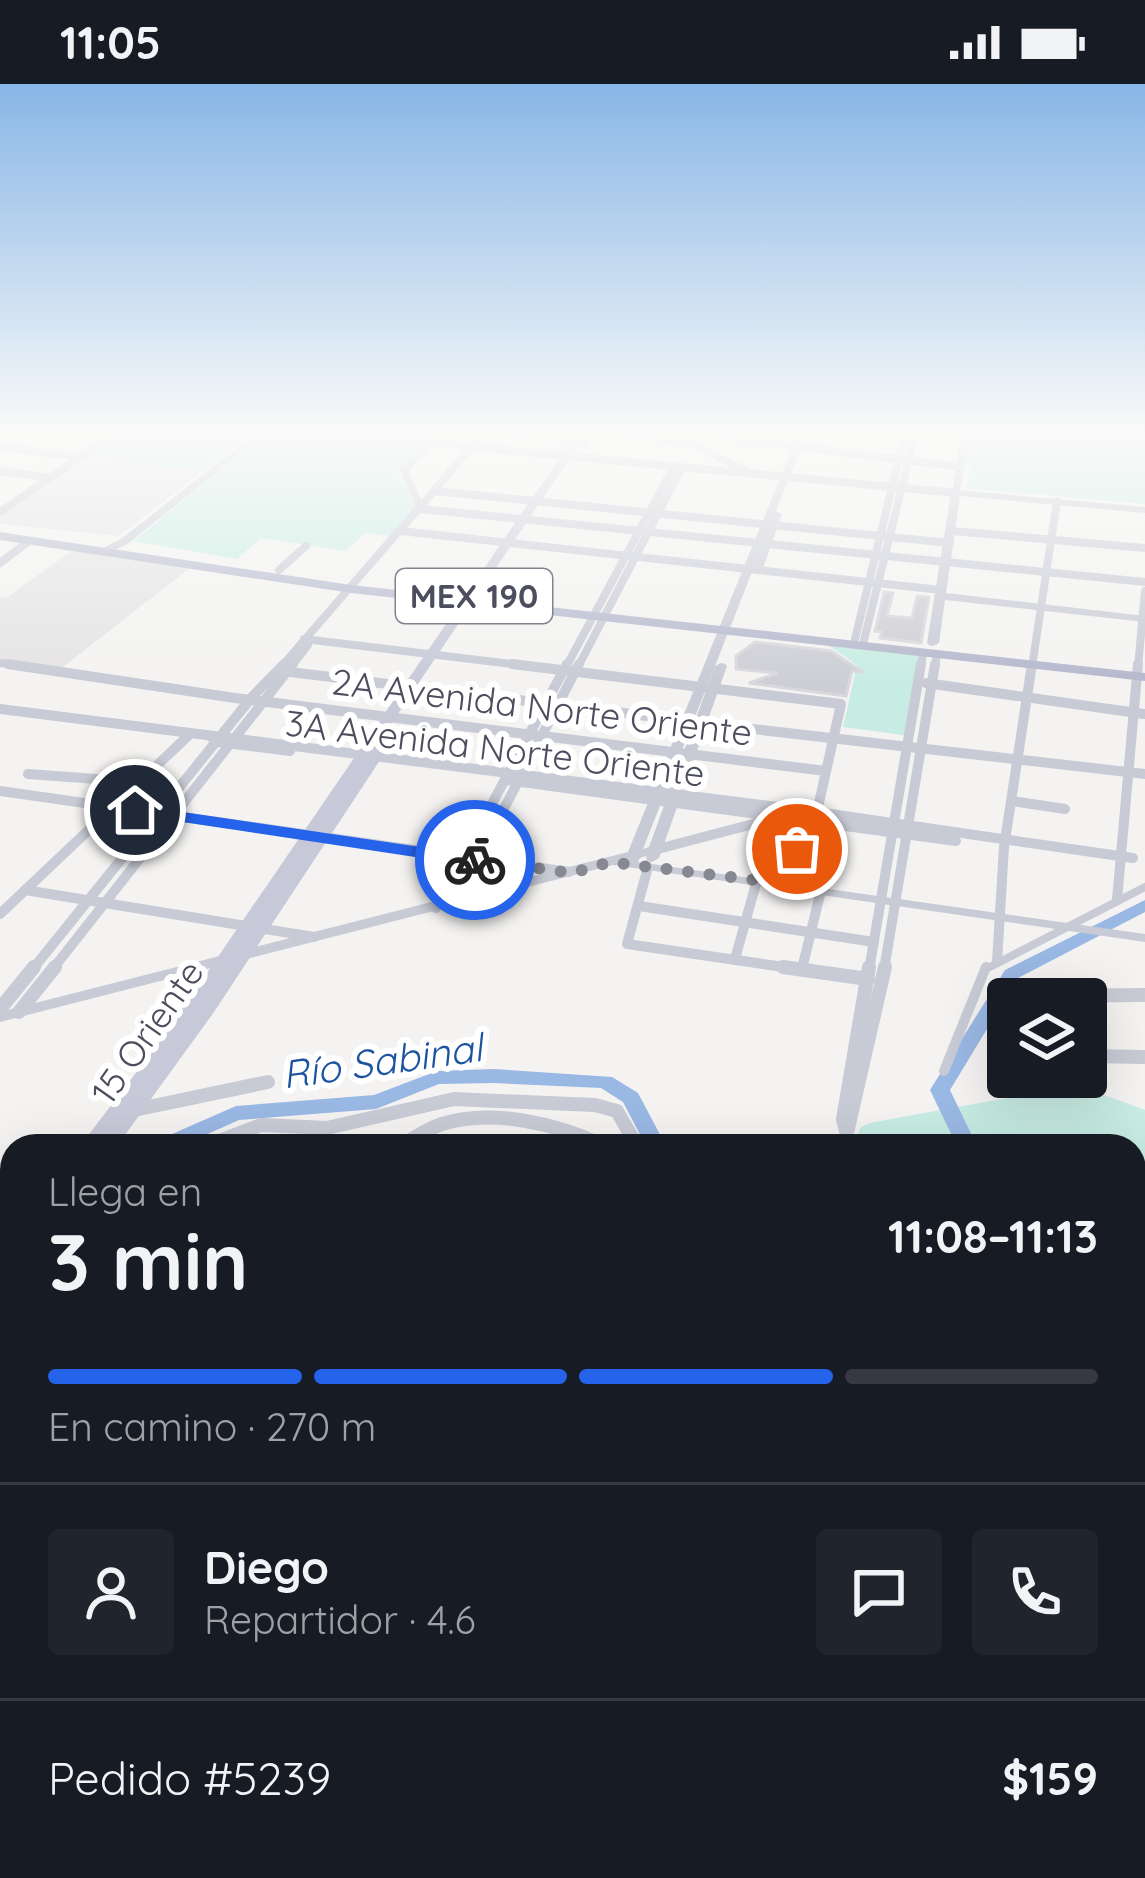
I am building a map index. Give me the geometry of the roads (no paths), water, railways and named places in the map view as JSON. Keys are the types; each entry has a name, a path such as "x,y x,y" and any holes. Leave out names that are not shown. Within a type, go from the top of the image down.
{"main road":[{"path":"233,958 529,519"},
{"name":"MEX 190","path":"0,533 279,571 354,586"},
{"name":"MEX 190","path":"0,533 29,541 117,547 354,586 934,650"},
{"name":"MEX 190","path":"731,628 1142,676"},
{"name":"15 Oriente","path":"116,1134 233,958"},
{"name":"15 Oriente","path":"98,1134 233,958"}],"street":[{"path":"117,547 154,518"},
{"path":"308,640 841,707 817,812 778,818 632,860 20,1012 0,1013 6,994 252,700 412,518"},
{"path":"516,518 1145,586 1131,857 1117,900"},
{"path":"455,903 650,518"},
{"path":"728,518 885,533 1145,546"},
{"path":"632,860 666,796 771,518"},
{"path":"860,640 889,518"},
{"path":"847,1134 853,1121 953,518"},
{"path":"997,962 1005,844 1056,518"},
{"path":"399,533 873,584 1144,619"},
{"path":"0,563 29,541"},
{"path":"279,571 306,546"},
{"path":"0,676 6,664"},
{"name":"2A Avenida Norte Oriente","path":"6,664 826,774"},
{"path":"281,671 1138,773"},
{"path":"925,683 1141,714"},
{"name":"3A Avenida Norte Oriente","path":"0,709 817,812 900,828"},
{"path":"0,914 190,734"},
{"path":"20,1012 174,816 223,739"},
{"path":"28,774 138,782"},
{"path":"436,908 461,858 515,777"},
{"path":"0,791 572,873"},
{"path":"666,796 627,944 868,980"},
{"name":"3A Avenida Norte Oriente","path":"666,796 778,818 900,828"},
{"path":"1012,801 1065,808"},
{"path":"735,959 754,880 778,818"},
{"path":"802,969 836,824"},
{"path":"900,828 1131,857"},
{"path":"765,844 828,854"},
{"path":"632,860 1145,938"},
{"path":"944,1071 985,967 1145,887"},
{"path":"25,890 315,938"},
{"path":"870,1012 868,980 874,942 888,901"},
{"path":"639,906 874,942"},
{"path":"6,994 30,998"},
{"path":"1107,995 1145,995"},
{"path":"1107,1057 1145,1057"},
{"path":"114,1114 268,1082"},
{"path":"237,1134 261,1125 327,1128 454,1099 596,1106 617,1111 630,1134"},
{"path":"421,1134 439,1125 472,1120 558,1127 575,1134"}],"waterway":[{"name":"Río Sabinal","path":"961,1134 940,1090 1011,974 1145,905"},
{"name":"Río Sabinal","path":"190,1134 236,1113 376,1102 437,1078 494,1076 605,1082 631,1098 650,1134"}]}
